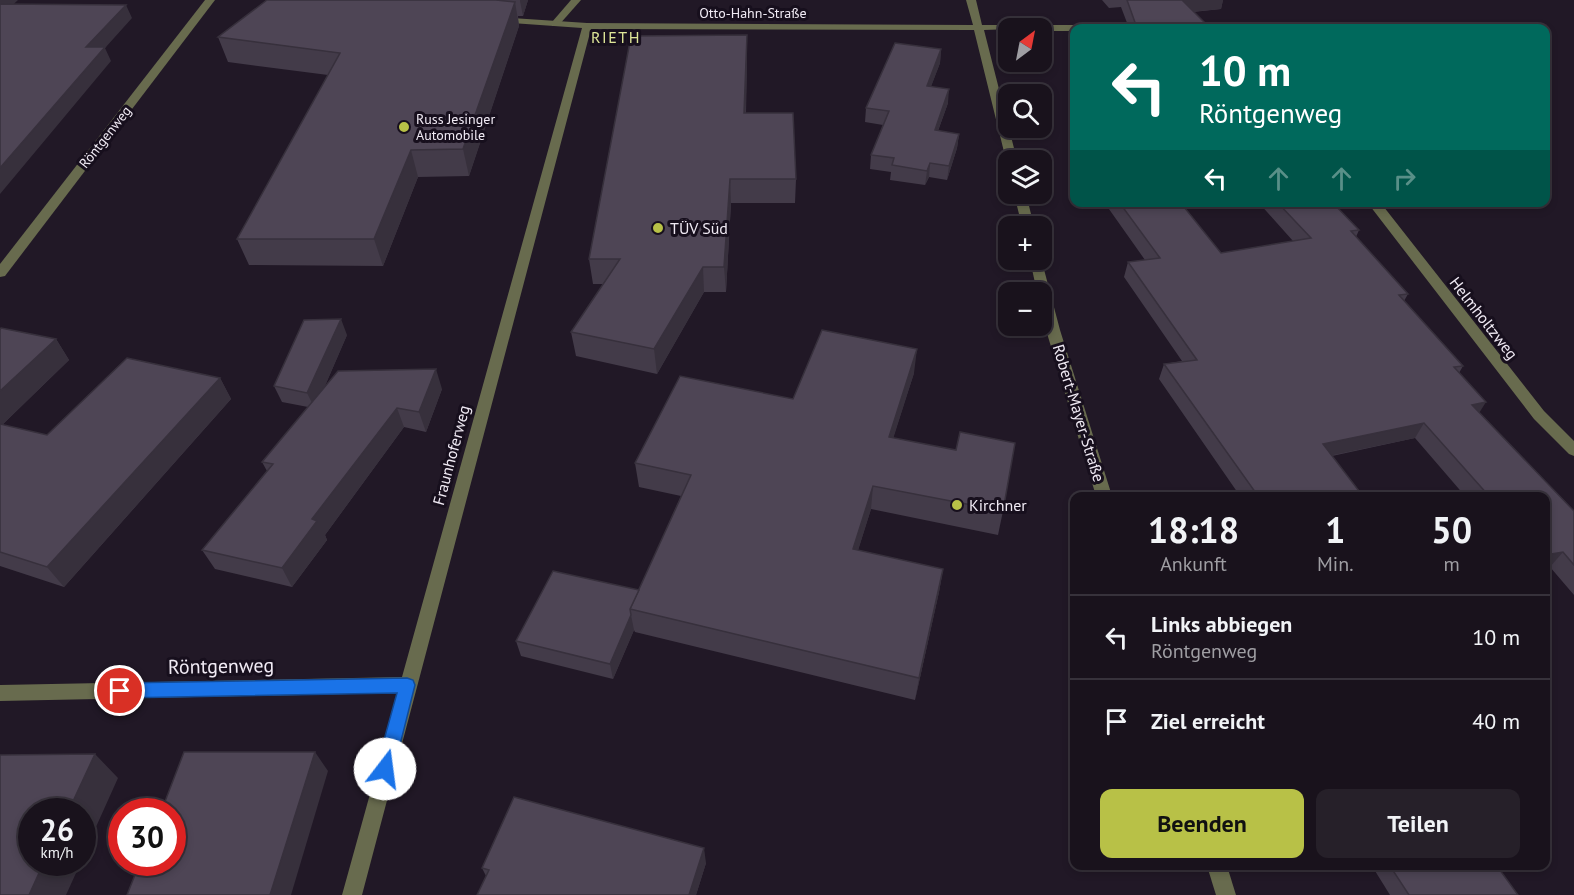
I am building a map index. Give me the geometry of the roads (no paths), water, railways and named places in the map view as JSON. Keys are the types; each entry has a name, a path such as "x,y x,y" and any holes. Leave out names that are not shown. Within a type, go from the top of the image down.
{"street":[{"name":"Röntgenweg","path":"0,273 210,0"},
{"path":"555,24 576,0"},
{"path":"971,0 1010,150"},
{"name":"Otto-Hahn-Straße","path":"484,18 587,26 1070,28"},
{"name":"Fraunhoferweg","path":"352,895 587,26"},
{"name":"Helmholtzweg","path":"1377,207 1539,415 1574,450"},
{"name":"Robert-Mayer-Straße","path":"1038,270 1053,330 1103,492"},
{"name":"Röntgenweg","path":"0,693 407,685"},
{"path":"1218,870 1226,895"}],"place":[{"name":"Russ Jesinger Automobile","path":"404,127"},
{"name":"TÜV Süd","path":"658,228"},
{"name":"Kirchner","path":"957,505"}],"district":[{"name":"RIETH","path":"616,37"}]}
